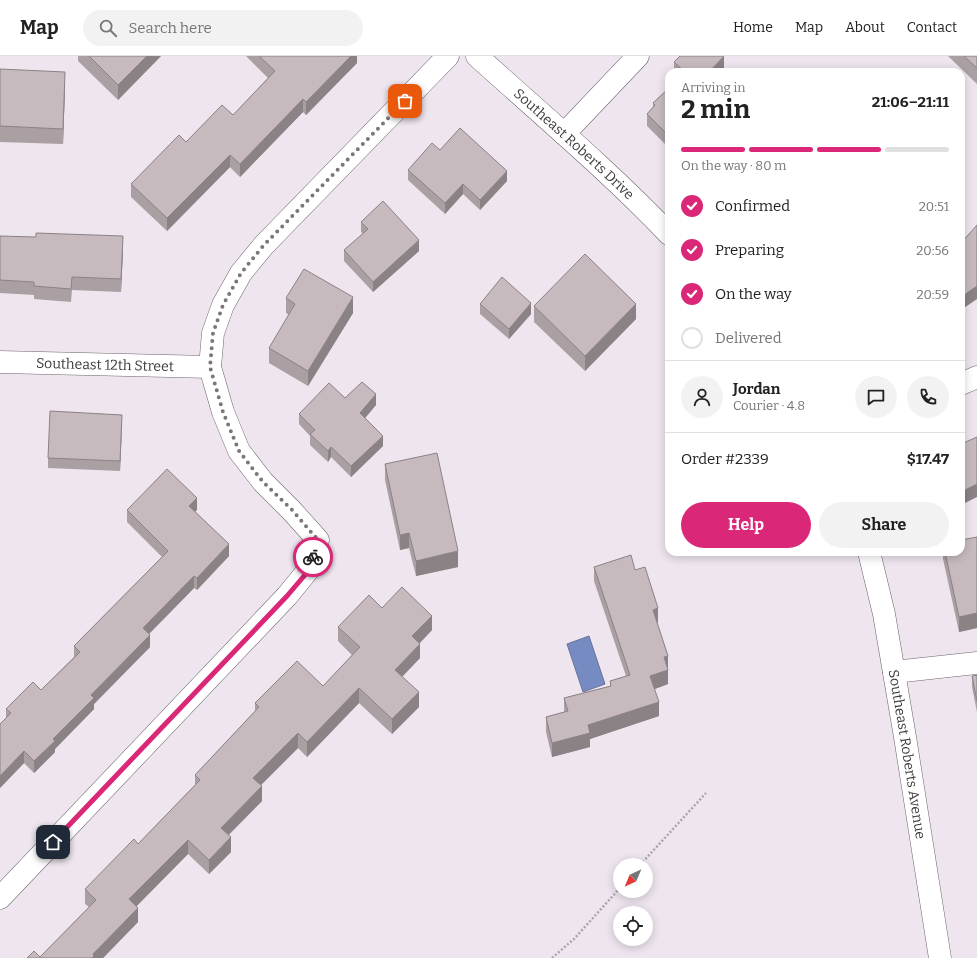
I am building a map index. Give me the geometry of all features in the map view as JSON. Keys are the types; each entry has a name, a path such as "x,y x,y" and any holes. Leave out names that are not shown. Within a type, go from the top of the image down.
{"street":[{"path":"0,898 287,596 310,569 318,540 292,510 263,482 239,451 223,412 210,367 213,333 223,305 241,273 264,245 448,56"},
{"name":"Southeast Roberts Drive","path":"477,56 564,134 665,230"},
{"path":"564,134 638,56"},
{"name":"Southeast 12th Street","path":"0,362 210,367"},
{"path":"965,382 977,377"},
{"name":"Southeast Roberts Avenue","path":"870,556 884,614 940,958"},
{"path":"894,672 977,663"}],"path":[{"path":"646,858 706,793"},
{"path":"552,958 574,939 613,896"}],"water":[{"path":"589,636 605,684 583,692 567,644"}],"building":[{"path":"89,56 147,56 118,85"},
{"path":"259,56 351,56 306,102 303,99 240,164 230,155 167,218 131,184 179,135 186,142 222,105 233,115 275,71"},
{"path":"680,56 724,56 713,68 681,68 674,62"},
{"path":"964,56 977,56 977,68"},
{"path":"0,69 65,72 63,129 0,126"},
{"path":"665,92 665,132 647,114 655,105 653,103"},
{"path":"460,128 507,171 480,200 463,184 445,203 408,170 432,143 440,150"},
{"path":"383,201 419,240 373,282 344,250 368,229 361,222"},
{"path":"977,225 977,286 965,294 965,238"},
{"path":"36,233 123,236 121,279 72,277 71,289 34,286 34,282 0,280 0,236 36,237"},
{"path":"585,254 636,304 585,356 534,306"},
{"path":"304,269 353,297 308,371 269,348 295,304 286,298"},
{"path":"502,277 531,303 509,329 480,304"},
{"path":"362,382 376,394 360,413 383,436 351,466 331,447 328,451 310,434 315,430 299,414 329,383 345,398"},
{"path":"50,411 122,415 120,461 48,458"},
{"path":"977,437 977,484 965,490 965,442"},
{"path":"437,453 458,551 416,561 409,533 400,535 385,464"},
{"path":"167,469 197,498 189,506 229,544 197,578 194,576 143,628 150,635 91,695 94,698 53,739 55,741 34,761 24,751 0,776 0,724 11,713 6,709 33,682 41,690 80,652 74,646 168,551 127,510"},
{"path":"977,537 977,613 959,617 946,556 965,556 965,539"},
{"path":"631,555 635,570 645,567 658,608 653,610 668,656 664,657 668,670 650,676 659,702 588,725 590,733 552,743 546,717 568,711 564,698 611,686 610,681 630,675 594,567"},
{"path":"402,587 432,616 412,636 420,644 395,670 419,692 392,719 359,688 307,742 298,733 253,778 262,786 221,828 231,837 209,860 188,840 129,899 138,908 93,954 94,956 92,958 27,958 34,951 40,957 96,900 85,889 134,839 138,844 200,780 195,775 259,707 255,703 297,661 323,686 360,647 338,627 369,595 382,608"},
{"path":"977,675 977,701 972,676"}],"way so far":[{"path":"313,557 318,540 292,510 263,482 239,451 223,412 210,367 213,333 223,305 241,273 264,245 405,101"}],"route":[{"path":"53,842 287,596 310,569 313,557"}]}
